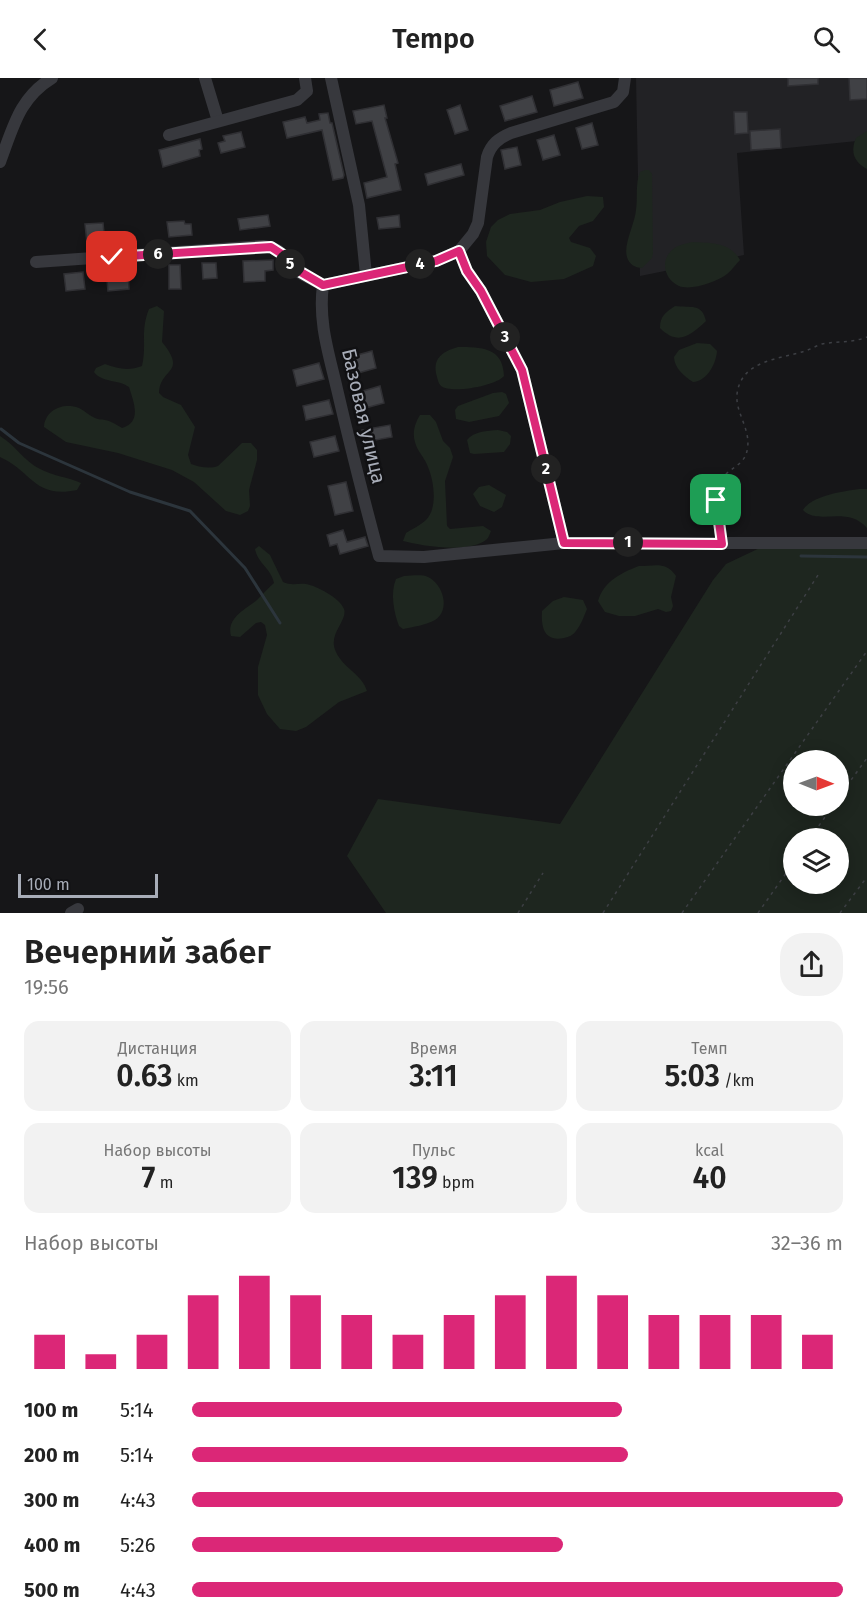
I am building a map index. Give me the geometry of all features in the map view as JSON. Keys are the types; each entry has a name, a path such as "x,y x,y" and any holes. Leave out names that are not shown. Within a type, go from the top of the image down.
{"street":[{"path":"0,162 18,113 26,100 51,78"},
{"path":"205,78 218,121"},
{"path":"169,135 297,100 307,92 305,78"},
{"path":"331,78 359,205 366,275"},
{"path":"36,262 263,246 277,250 285,256 292,267 323,285 436,261 459,251 473,234 478,223 487,157 496,141 511,133 614,102 623,92 626,78"},
{"path":"459,251 467,271 481,291 522,370 564,543 867,543"},
{"name":"Базовая улица","path":"323,285 320,308 324,332 379,556 424,557 564,543"}],"path":[{"path":"722,544 716,490 723,477 741,462 748,445 746,426 737,402 741,379 755,366 774,358 821,345 856,341 867,337"},
{"path":"603,913 818,575"},
{"path":"682,913 867,651"},
{"path":"849,783 867,758"},
{"path":"518,913 543,873"},
{"path":"840,913 867,877"},
{"path":"758,913 783,878"}],"shaded area":[{"path":"636,78 867,78 867,140 737,153 744,255 640,276"},
{"path":"867,131 867,169 856,160 853,148 856,138"},
{"path":"649,170 652,174 653,253 652,258 642,268 631,264 626,252 637,205 638,177 640,172"},
{"path":"587,196 603,197 604,207 593,221 579,226 569,238 571,242 590,248 596,256 593,266 564,279 531,282 505,275 487,256 486,242 491,227 498,220 510,214 540,210 560,202"},
{"path":"692,242 713,243 725,247 736,254 740,260 727,274 717,280 697,287 679,286 667,275 666,260 673,249"},
{"path":"157,306 164,311 162,342 173,360 171,370 160,385 159,393 181,405 195,427 188,455 191,464 204,467 218,466 242,443 251,443 257,450 257,460 249,490 250,506 248,511 240,515 226,511 194,482 172,470 118,453 66,442 44,427 51,412 67,406 79,408 95,418 109,421 122,428 132,421 135,411 129,387 101,378 94,372 96,368 105,364 124,369 142,366 146,317 149,309"},
{"path":"675,306 699,309 706,321 689,335 673,337 660,328 660,324 664,315"},
{"path":"697,343 710,344 717,351 710,371 703,379 693,382 683,375 674,357 679,350"},
{"path":"458,347 475,347 495,354 503,366 504,376 492,383 473,388 454,389 441,386 436,371 437,361 447,351"},
{"path":"502,392 506,394 509,403 499,416 469,422 456,419 455,410 458,406"},
{"path":"420,415 430,415 436,422 443,441 450,448 453,457 445,481 447,526 450,529 483,526 491,531 487,539 480,544 458,548 403,541 406,533 430,515 433,502 430,473 414,439"},
{"path":"498,430 507,432 511,436 510,444 504,452 470,453 467,440 470,437 481,432"},
{"path":"0,436 40,469 81,483 77,490 51,491 34,482 0,457"},
{"path":"489,485 506,495 502,507 494,512 480,506 473,494 479,487"},
{"path":"867,489 867,528 851,518 817,516 803,510 820,498"},
{"path":"867,543 867,913 386,913 347,856 378,799 560,824 713,580 726,564 766,545"},
{"path":"259,546 270,555 283,582 316,587 328,593 342,605 344,614 334,639 336,652 365,685 367,691 339,702 306,727 296,731 280,729 267,714 258,695 258,667 267,635 265,625 261,622 256,623 240,637 231,636 231,624 234,619 274,583 257,554 255,549"},
{"path":"639,566 664,566 676,576 671,597 673,606 671,611 658,609 635,616 619,616 605,612 598,601 604,588 620,575"},
{"path":"404,576 425,576 438,585 444,604 440,616 435,620 424,625 403,629 399,626 394,609 393,590 396,579"},
{"path":"564,597 583,600 587,609 574,634 564,638 552,638 543,628 542,611 553,601"}],"building":[{"path":"788,78 818,78 818,84 788,86"},
{"path":"849,78 867,78 867,99 850,100"},
{"path":"578,82 583,98 554,106 550,90"},
{"path":"532,96 537,112 505,121 500,106"},
{"path":"384,105 387,118 385,118 398,163 395,164 401,190 367,198 364,183 387,177 372,121 356,124 353,111"},
{"path":"460,105 468,130 455,134 447,110"},
{"path":"734,112 747,112 748,133 735,134"},
{"path":"328,113 344,175 343,178 333,180 322,130 287,138 283,122 305,117 307,123 320,120 319,114"},
{"path":"592,123 598,145 582,149 576,128"},
{"path":"780,129 781,148 751,150 750,131"},
{"path":"241,132 245,147 221,153 218,143 225,141 223,136"},
{"path":"554,135 560,155 543,160 537,140"},
{"path":"200,139 202,149 199,150 200,156 163,167 159,150"},
{"path":"517,147 521,165 505,169 501,150"},
{"path":"461,164 464,175 428,185 425,174"},
{"path":"268,215 270,226 240,230 238,219"},
{"path":"399,215 400,227 379,229 377,218"},
{"path":"184,221 185,224 191,224 192,235 169,237 167,222"},
{"path":"103,223 104,233 115,232 116,241 87,243 85,224"},
{"path":"273,260 273,270 265,271 265,281 244,282 243,261"},
{"path":"202,263 216,263 217,278 203,279"},
{"path":"169,265 180,265 181,289 169,289"},
{"path":"128,269 129,289 108,291 106,270"},
{"path":"83,272 85,289 66,291 64,274"},
{"path":"372,351 376,368 351,375 346,358"},
{"path":"319,363 324,379 297,386 293,370"},
{"path":"380,386 384,403 358,410 353,394"},
{"path":"329,400 333,414 306,420 303,406"},
{"path":"390,425 392,437 365,442 362,430"},
{"path":"335,436 339,451 314,457 310,442"},
{"path":"346,482 353,511 335,515 328,486"},
{"path":"343,530 347,542 365,537 368,546 340,554 337,544 330,546 327,535"}],"waterway":[{"path":"1,429 19,443 130,492 190,511 245,568 280,623"},
{"path":"801,556 867,557"}],"route":[{"path":"112,257 271,247 285,256 292,267 323,285 436,261 459,251 467,271 481,291 522,370 564,543 722,544 716,500"}]}
